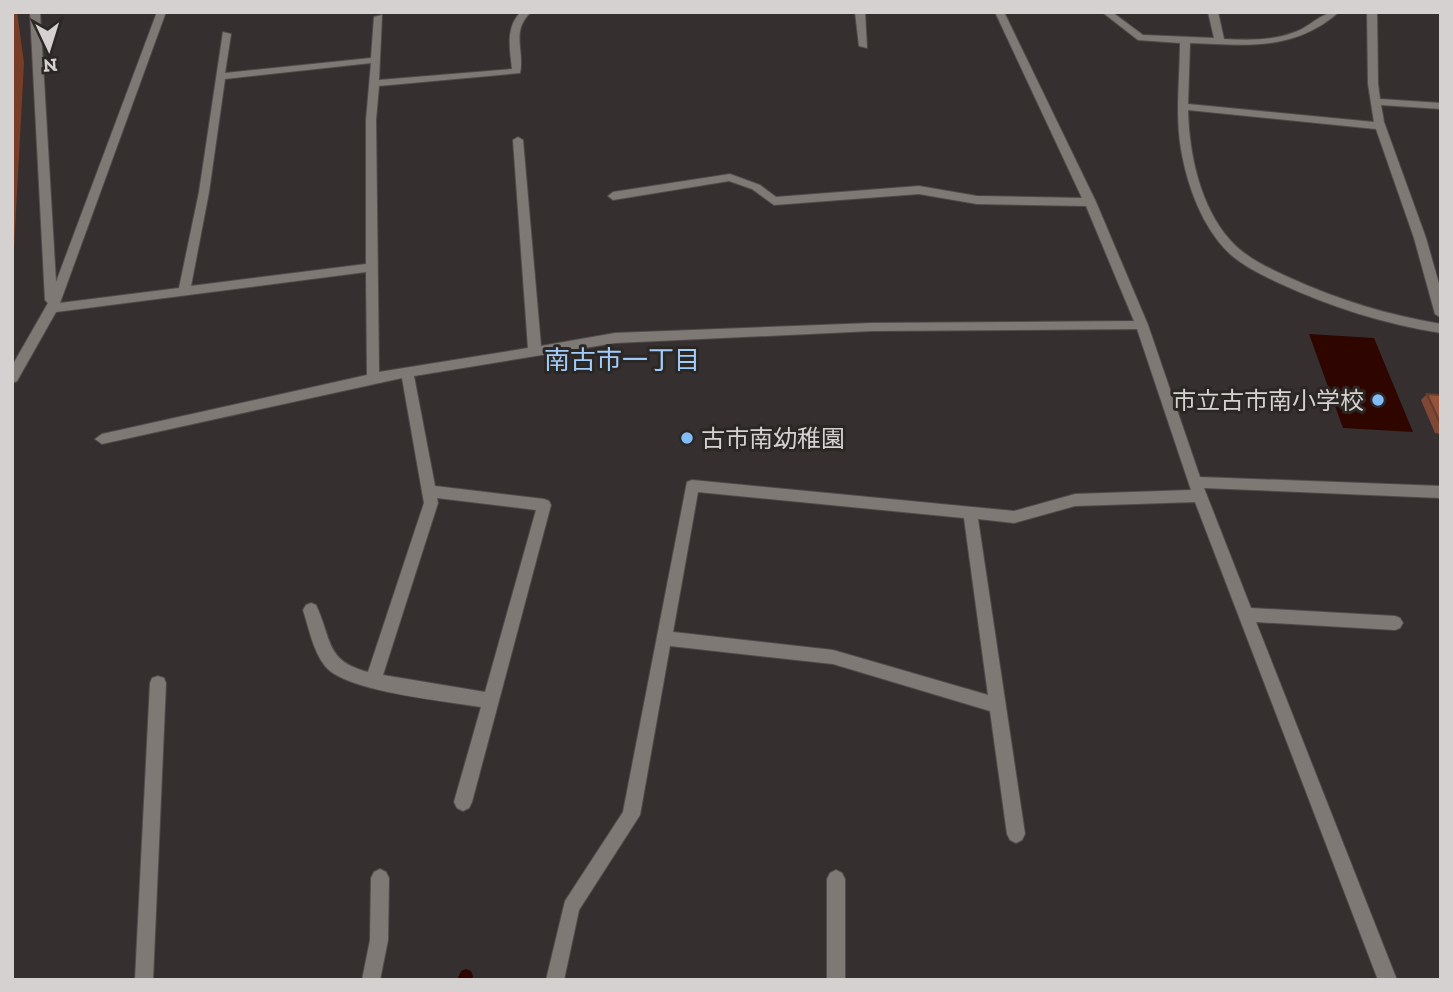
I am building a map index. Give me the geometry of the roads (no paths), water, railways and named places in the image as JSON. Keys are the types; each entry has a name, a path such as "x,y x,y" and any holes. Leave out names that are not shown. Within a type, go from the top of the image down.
{"street":[{"path":"35,12 52,308"},
{"path":"12,378 52,308 162,12"},
{"path":"374,83 517,71 515,27 522,14 527,12"},
{"path":"860,12 864,46"},
{"path":"999,12 1090,202 1142,325 1197,489 1388,980"},
{"path":"1106,12 1141,38 1185,42 1282,40 1302,33 1335,12"},
{"path":"1213,12 1220,42"},
{"path":"1372,12 1373,84 1380,126 1420,238 1441,314"},
{"path":"373,378 372,120 379,17"},
{"path":"184,292 204,192 226,34"},
{"path":"1185,42 1185,147 1193,183 1216,228 1232,249 1264,271 1332,303 1389,321 1441,329"},
{"path":"220,78 376,60"},
{"path":"1376,102 1441,106"},
{"path":"1185,107 1380,126"},
{"path":"518,140 535,351"},
{"path":"613,196 730,177 756,187 774,201 919,190 977,200 1090,202"},
{"path":"52,308 372,267"},
{"path":"103,439 373,378 615,338 872,327 1142,325"},
{"path":"373,681 431,503 407,372"},
{"path":"555,980 571,907 631,815 692,486 1014,517 1074,500 1197,489 1441,492"},
{"path":"429,491 544,505 463,802"},
{"path":"970,513 1017,834"},
{"path":"311,610 329,663 346,675 489,701"},
{"path":"1245,614 1395,623"},
{"path":"664,638 833,657 998,706"},
{"path":"145,980 158,683"},
{"path":"371,980 379,940 380,878"},
{"path":"835,879 836,980"}],"waterway":[{"path":"464,980 466,976"}],"place":[{"name":"市立古市南小学校","path":"1378,400"},
{"name":"古市南幼稚園","path":"687,438"}],"district":[{"name":"南古市一丁目","path":"622,360"}]}
